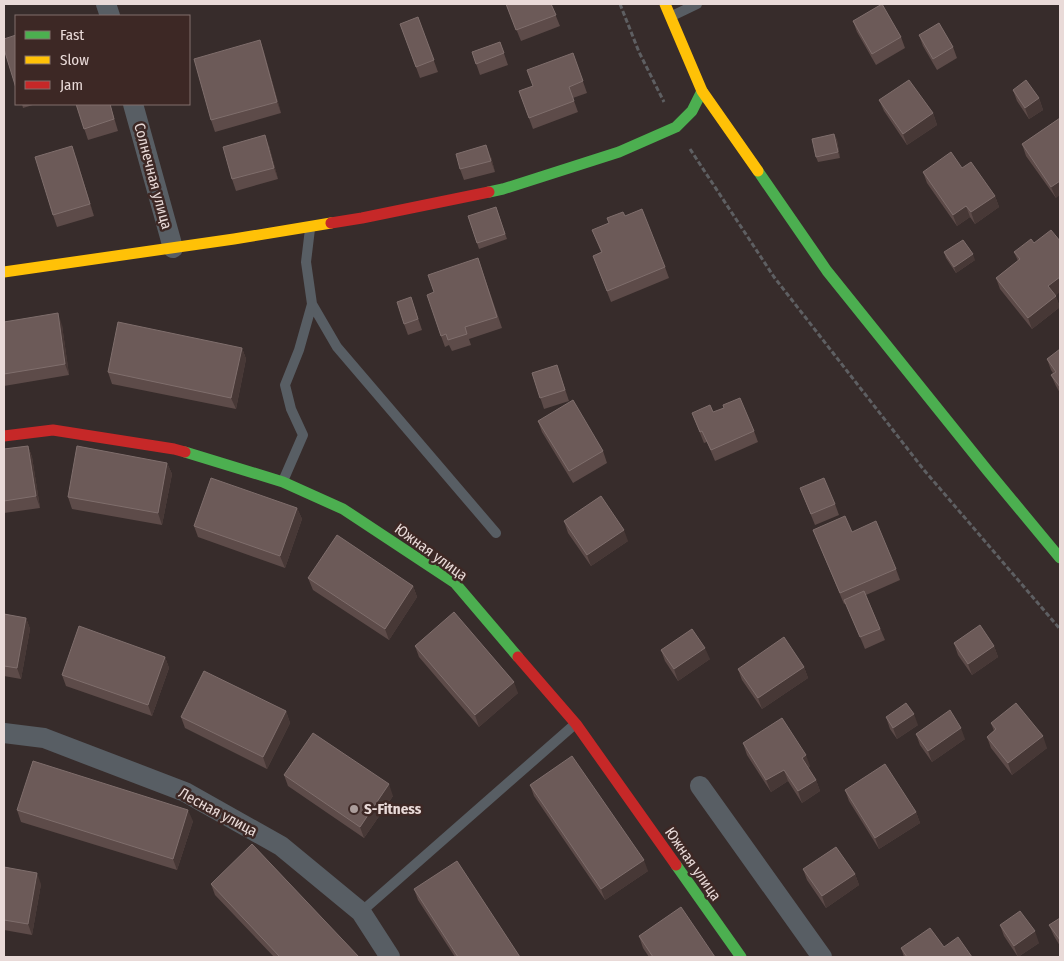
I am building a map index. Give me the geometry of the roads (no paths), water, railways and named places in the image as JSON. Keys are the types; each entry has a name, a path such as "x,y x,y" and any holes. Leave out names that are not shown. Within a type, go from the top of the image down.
{"street":[{"path":"665,4 702,91 827,271 1060,558"},
{"path":"4,272 362,218 503,189 619,152 676,127 692,112 702,91"},
{"name":"Солнечная улица","path":"133,105 173,248"},
{"name":"Южная улица","path":"4,436 53,430 174,449 283,482 343,508 455,583 576,724 741,957"},
{"name":"Лесная улица","path":"4,733 44,738 185,792 281,846 361,912 390,957"},
{"path":"700,786 822,957"}],"lane":[{"path":"671,17 697,4"},
{"path":"310,226 306,262 312,304 338,346 496,533"},
{"path":"283,482 303,434 291,409 285,385 299,350 312,304"},
{"path":"361,912 576,724"}],"place":[{"name":"S-Fitness","path":"354,809"}]}
